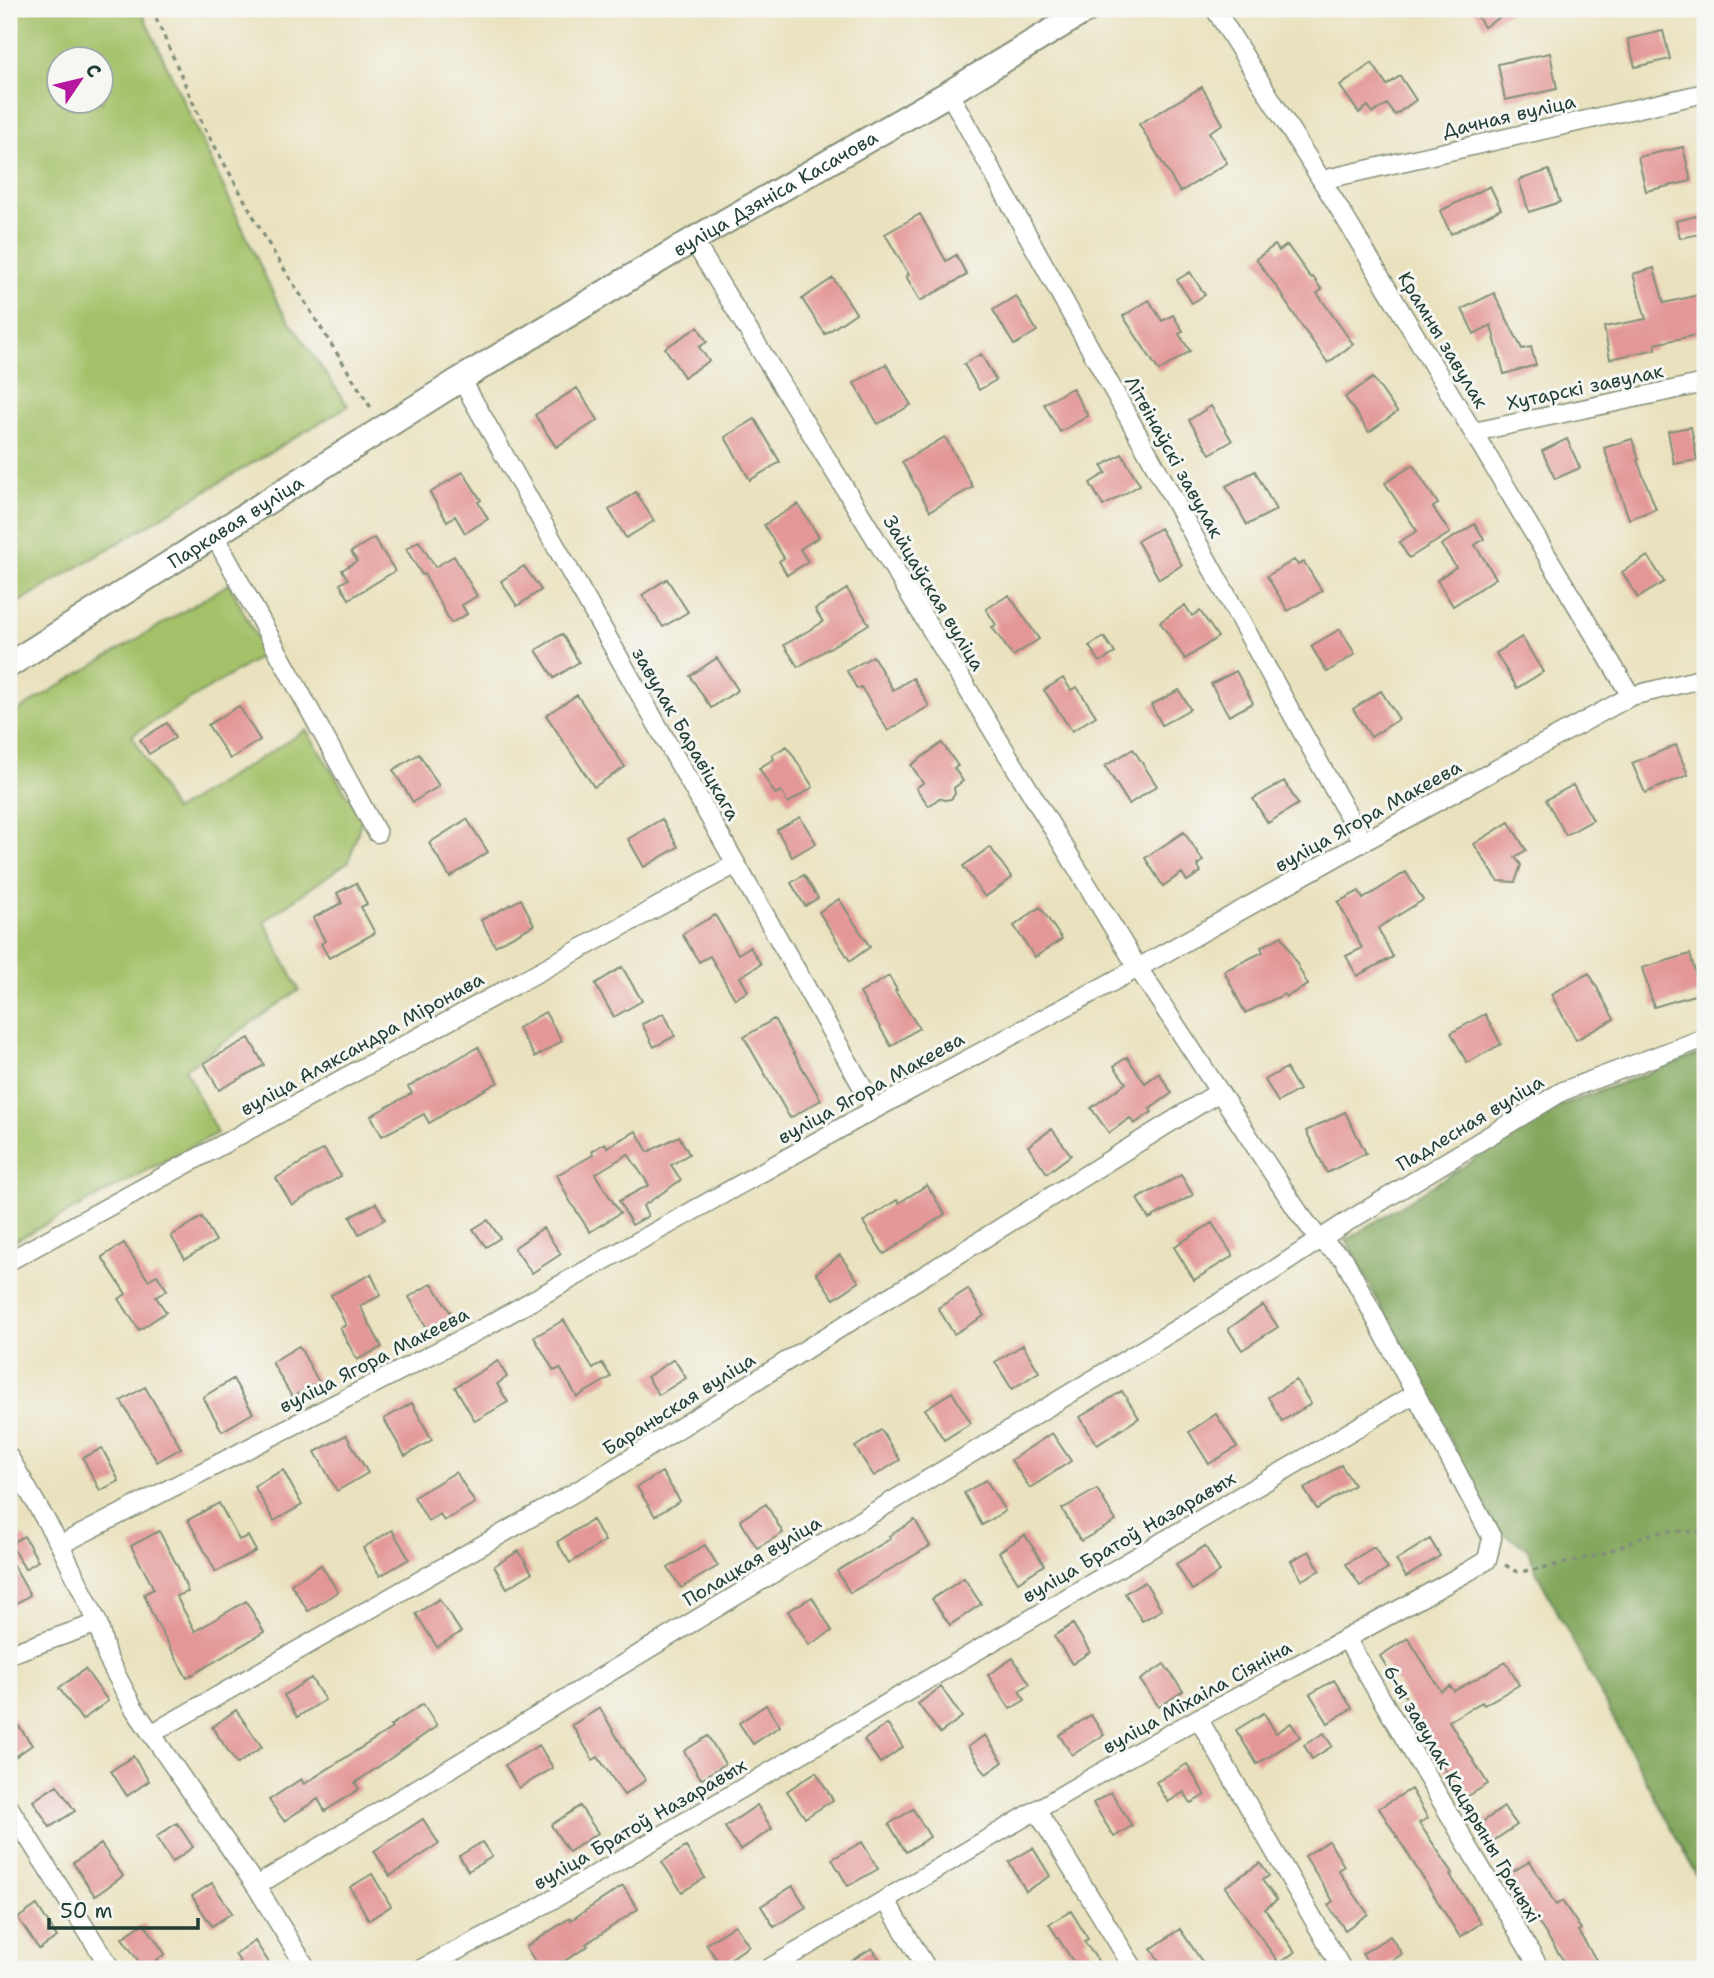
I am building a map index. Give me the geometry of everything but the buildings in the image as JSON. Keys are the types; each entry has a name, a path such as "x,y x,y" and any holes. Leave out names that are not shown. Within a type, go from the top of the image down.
{"street":[{"name":"вуліца Дзяніса Касачова","path":"461,379 1087,9"},
{"name":"Крамны завулак","path":"1215,9 1322,180 1632,696"},
{"name":"Літвінаўскі завулак","path":"949,93 1363,842"},
{"name":"Дачная вуліца","path":"1322,180 1705,93"},
{"name":"Зайцаўская вуліца","path":"693,240 1138,968"},
{"name":"Паркавая вуліца","path":"9,665 461,379"},
{"name":"завулак Баравіцкага","path":"461,379 875,1109"},
{"name":"Хутарскі завулак","path":"1474,432 1705,383"},
{"path":"214,535 377,833"},
{"name":"вуліца Ягора Макеева","path":"60,1545 485,1327 875,1109 1138,968 1632,696 1705,678"},
{"name":"вуліца Аляксандра Міронава","path":"9,1261 736,864"},
{"path":"1138,968 1299,1213 1320,1240 1345,1259 1492,1538 1487,1560"},
{"name":"Падлесная вуліца","path":"1271,1272 1563,1091 1705,1038"},
{"name":"Бараньская вуліца","path":"151,1734 591,1483 1219,1092"},
{"name":"Полацкая вуліца","path":"256,1886 1271,1272"},
{"name":"вуліца Братоў Назаравых","path":"421,1969 528,1914 1416,1393"},
{"path":"9,1457 60,1545 98,1623 107,1657 133,1707 256,1886 307,1969"},
{"name":"вуліца Міхаіла Сіяніна","path":"768,1969 1198,1718 1347,1640 1487,1560"},
{"path":"9,1654 98,1623"},
{"name":"6-ы завулак Кацярыны Грачыхі","path":"1347,1640 1540,1969"},
{"path":"1198,1718 1342,1969"},
{"path":"9,1807 110,1969"},
{"path":"1037,1811 1134,1969"},
{"path":"886,1900 927,1969"}],"path":[{"path":"152,9 202,125 271,248 384,428"},
{"path":"1487,1560 1507,1565 1518,1572 1600,1555 1653,1534 1673,1531 1705,1532"}],"green space":[{"path":"9,9 139,9 279,306 348,406 9,608"},
{"path":"229,584 265,654 132,735 174,811 306,730 362,818 349,861 264,921 299,990 185,1069 217,1133 9,1244 9,716"},
{"path":"1705,1052 1705,1892 1539,1577 1527,1548 1497,1530 1346,1240 1559,1106"}]}
